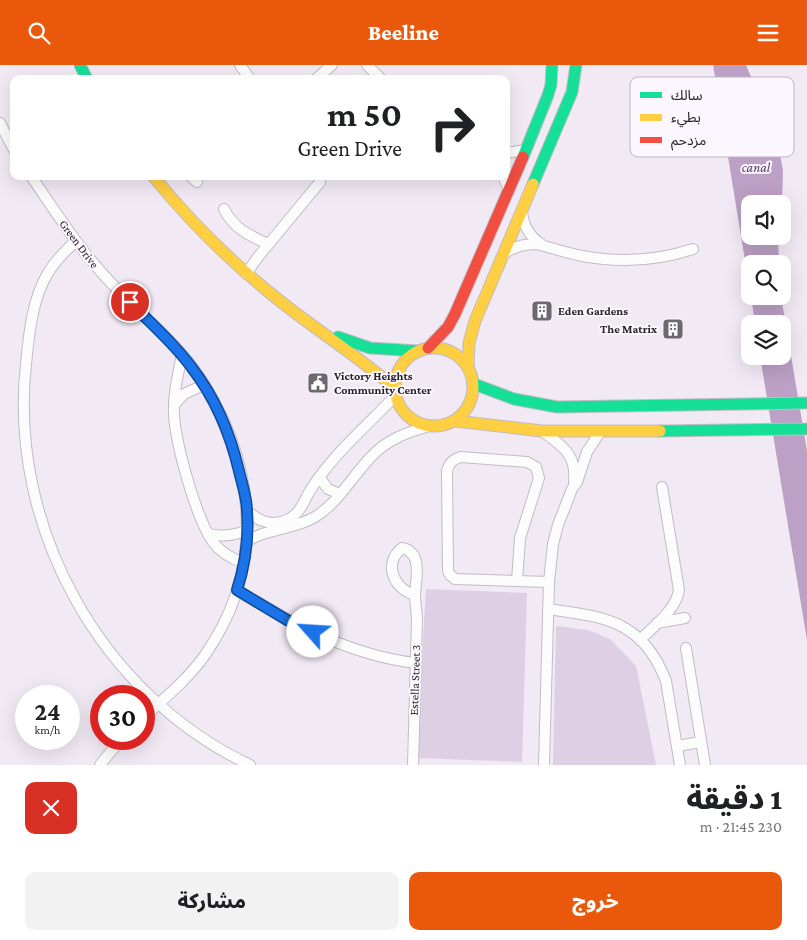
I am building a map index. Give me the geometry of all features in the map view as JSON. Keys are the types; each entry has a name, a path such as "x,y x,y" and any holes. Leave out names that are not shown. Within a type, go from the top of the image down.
{"main road":[{"path":"552,65 551,85 526,150 455,314 448,327 423,350 409,357 401,366 396,376 395,391 399,405 404,413 420,424 438,427 454,421 463,415 469,405 473,395 474,384 468,367 467,354 471,332 572,92 576,65"},
{"path":"156,180 188,217 246,274 312,326 367,364 395,391"},
{"path":"312,326 370,348 423,350 440,348 460,358 468,367"},
{"path":"474,384 497,394 521,401 557,407 807,403"},
{"path":"454,421 542,431 807,429"}],"street":[{"path":"321,75 332,65"},
{"path":"367,65 377,75"},
{"path":"0,123 10,142"},
{"path":"510,152 526,150"},
{"name":"Green Drive","path":"34,180 76,241 112,285 182,355 204,385 223,419 234,452 247,510 244,563 237,590 226,618 204,657 189,675 155,707"},
{"path":"505,180 509,190"},
{"path":"246,274 268,244 320,182"},
{"path":"224,209 228,217 240,229 268,244"},
{"path":"522,210 524,225 532,237 544,246"},
{"path":"76,241 60,256 48,273 39,291 27,353 23,407 25,435 38,515 56,562 91,624 122,668 140,688 204,740 250,765"},
{"path":"502,256 522,245 537,244 582,256 625,260 671,256 693,249"},
{"path":"182,355 177,378 174,418 181,452 200,517 208,534 223,553 244,563"},
{"path":"174,405 184,394 204,385"},
{"path":"247,510 252,516 261,521 276,522 290,519 302,507 311,490 346,445 395,391"},
{"path":"246,543 259,535 291,527 313,518 332,503 371,457 390,441 408,431 430,426"},
{"path":"542,431 567,451 572,460 575,470 572,489"},
{"path":"544,765 549,582 553,544 558,525 572,489 580,475 587,451 600,432"},
{"path":"517,581 520,538 539,478 536,467 527,462 461,457 453,460 447,471 449,573 455,579 517,581 549,582"},
{"path":"320,478 328,489 340,494"},
{"path":"640,639 676,602 679,590 662,487"},
{"path":"208,534 224,536 247,530"},
{"path":"237,590 287,620 335,641 370,654 415,663"},
{"name":"Estella Street 3","path":"413,765 417,618 415,595"},
{"path":"548,609 594,615 607,619 630,631 654,655 666,681 680,765"},
{"path":"656,623 685,618"},
{"path":"686,648 705,765"},
{"path":"677,746 701,742"},
{"path":"100,765 112,750"}],"shaded area":[{"path":"426,589 527,593 522,762 416,758"},
{"path":"556,626 588,630 610,639 636,666 656,765 553,765"}],"water":[{"path":"713,65 746,65 751,77 715,77"},
{"name":"canal","path":"728,157 780,157 783,170 782,195 741,195 741,236"},
{"path":"742,245 778,245 779,255 744,255"},
{"path":"752,305 783,305 784,315 754,315"},
{"path":"791,356 807,451 807,640 761,365 791,365"}],"traffic: fast":[{"path":"80,65 85,75"},
{"path":"523,157 548,95 551,85 552,65"},
{"path":"533,184 572,92 576,65"},
{"path":"338,337 370,348 418,351"},
{"path":"474,384 514,399 557,407 807,403"},
{"path":"660,431 807,429"}],"traffic: slow":[{"path":"156,180 200,229 252,278 395,388"},
{"path":"468,367 469,343 475,321 533,184"},
{"path":"434,348 449,351 462,359 470,372 473,387 470,402 462,415 449,423 434,426 419,423 406,415 398,402 395,387 398,372 406,359 419,351 434,348"},
{"path":"455,421 542,431 660,431"}],"traffic: jam":[{"path":"428,348 448,327 455,314 523,157"}],"place":[{"name":"Eden Gardens","path":"542,311"},
{"name":"The Matrix","path":"673,329"},
{"name":"Victory Heights Community Center","path":"318,383"}],"route":[{"path":"130,302 182,355 213,399 223,419 234,452 247,510 244,563 237,590 287,620 313,632"}]}
